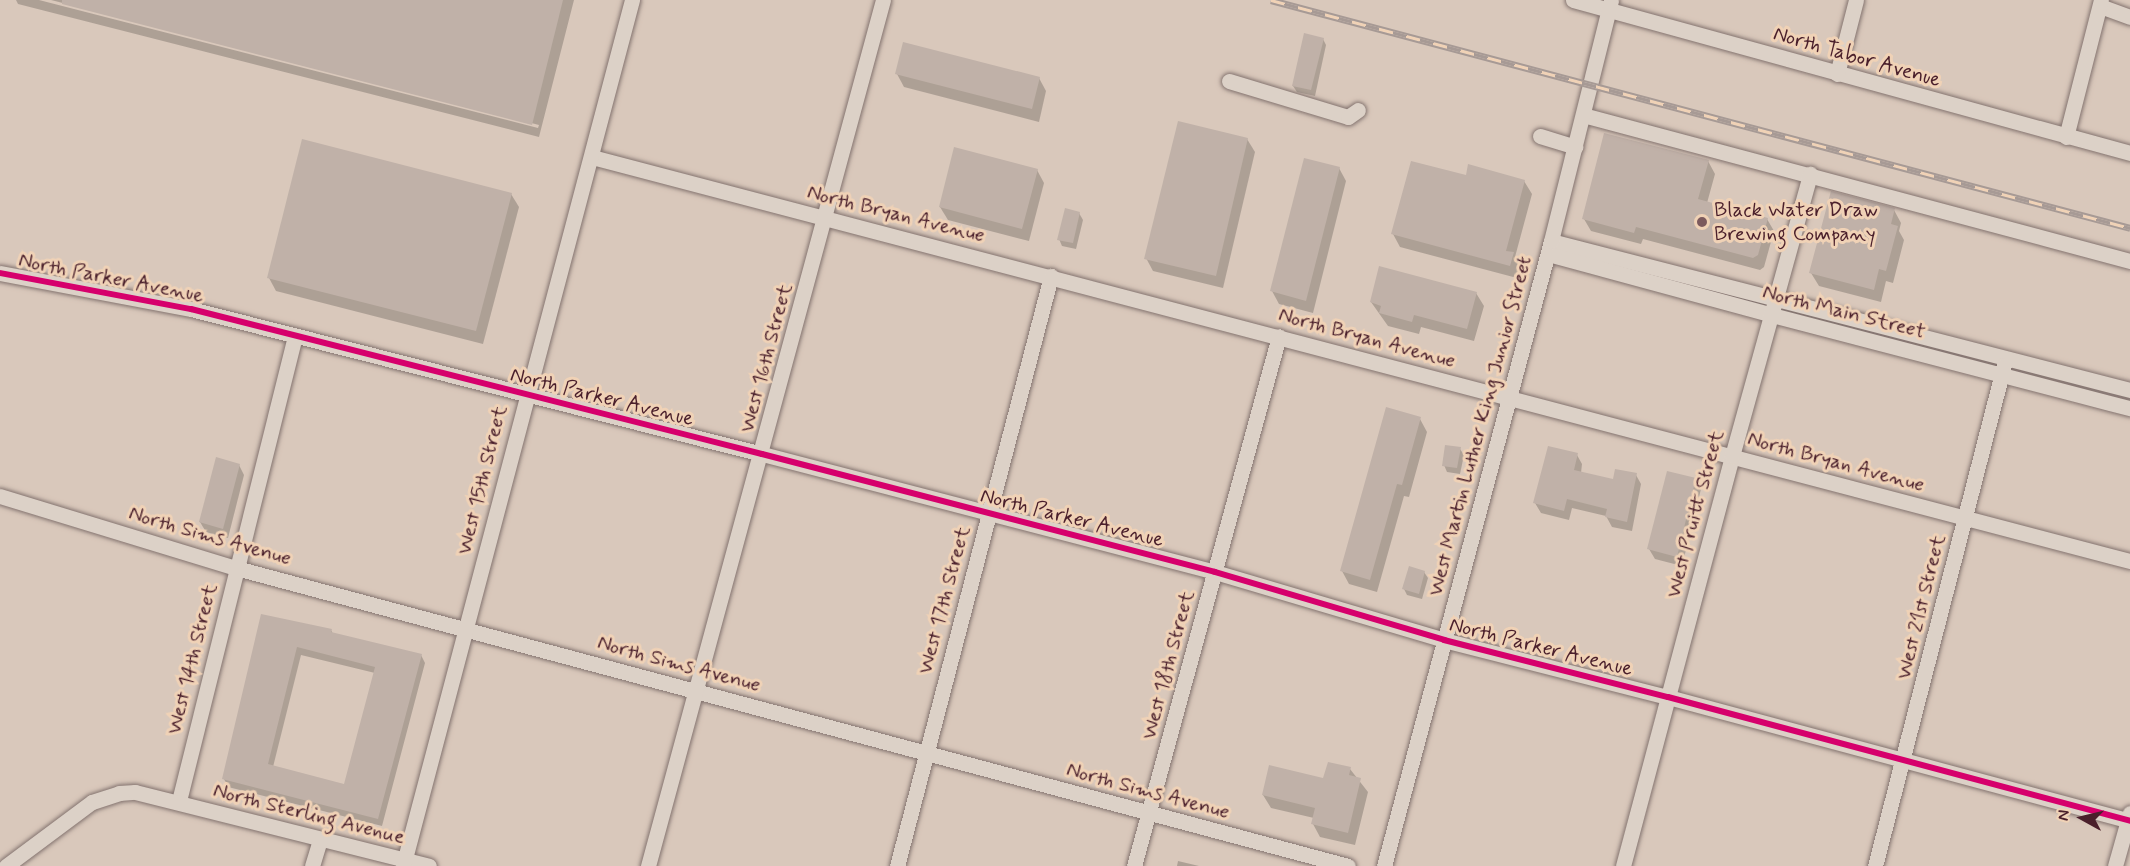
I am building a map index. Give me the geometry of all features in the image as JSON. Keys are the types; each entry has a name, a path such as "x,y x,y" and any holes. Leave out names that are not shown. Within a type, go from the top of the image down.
{"street":[{"name":"West 15th Street","path":"403,863 632,0"},
{"name":"West 16th Street","path":"648,866 698,691 883,0"},
{"name":"North Tabor Avenue","path":"1573,0 1610,5 1837,74 2130,153"},
{"path":"1837,74 1856,0"},
{"path":"2066,137 2100,3 2130,17"},
{"name":"West Martin Luther King Junior Street","path":"1384,866 1550,247 1610,5"},
{"path":"1229,81 1348,117 1358,110"},
{"path":"1583,116 1810,174 2130,261"},
{"path":"1540,136 1575,147"},
{"name":"North Bryan Avenue","path":"592,157 2130,561"},
{"name":"West Pruitt Street","path":"1623,866 1810,174"},
{"name":"North Main Street","path":"1550,247 1776,299 2004,366 2130,408"},
{"name":"North Main Street","path":"1550,247 1772,315 2004,366 2130,390"},
{"name":"North Parker Avenue","path":"0,273 191,309 762,454 1215,572 1444,640 2129,818"},
{"name":"West 17th Street","path":"897,866 1052,276"},
{"name":"West 14th Street","path":"179,801 295,336"},
{"name":"West 18th Street","path":"1134,866 1279,336"},
{"name":"West 21st Street","path":"1875,866 2004,366"},
{"name":"North Sims Avenue","path":"0,496 236,568 1348,866"},
{"path":"6,866 81,809 105,796 135,792 179,801"},
{"name":"North Sterling Avenue","path":"179,801 403,863 429,866"},
{"path":"2115,866 2129,818"},
{"path":"312,866 320,840"}],"building":[{"path":"62,0 563,0 532,125 62,4"},
{"path":"1304,33 1324,38 1311,90 1292,86"},
{"path":"903,42 1040,77 1032,109 895,74"},
{"path":"1178,121 1248,138 1216,276 1144,259"},
{"path":"1604,133 1709,160 1698,199 1768,218 1758,255 1753,258 1636,227 1634,233 1582,219"},
{"path":"302,139 512,193 476,331 267,278"},
{"path":"954,147 1038,169 1022,229 939,207"},
{"path":"1304,158 1340,167 1306,301 1270,291"},
{"path":"1411,161 1466,175 1468,164 1525,180 1506,251 1514,252 1510,266 1391,234"},
{"path":"1831,191 1895,208 1891,224 1898,226 1886,271 1879,269 1874,290 1809,273"},
{"path":"1065,208 1080,212 1073,243 1057,240"},
{"path":"1379,266 1477,292 1467,329 1414,315 1412,322 1379,313 1381,306 1370,302"},
{"path":"1386,407 1421,417 1402,485 1397,484 1370,580 1340,571"},
{"path":"1445,445 1461,447 1457,468 1442,466"},
{"path":"1548,446 1578,453 1574,470 1613,479 1615,469 1637,473 1627,522 1605,517 1607,509 1567,499 1564,511 1533,503"},
{"path":"216,457 240,464 223,529 199,522"},
{"path":"1667,471 1696,478 1677,557 1647,549"},
{"path":"1409,566 1425,571 1419,594 1402,589"},
{"path":"261,614 332,629 331,632 422,654 378,819 222,779","holes":["297,647 375,667 344,784 268,764"]},
{"path":"1328,762 1351,767 1349,775 1361,778 1348,833 1311,824 1315,808 1262,795 1269,765 1323,778"}],"railway":[{"path":"1271,0 2130,228"}],"cycle path":[{"path":"0,273 191,309 762,454 1215,572 1444,640 1668,697 2130,821"}],"place":[{"name":"Black Water Draw Brewing Company","path":"1702,222"}]}
